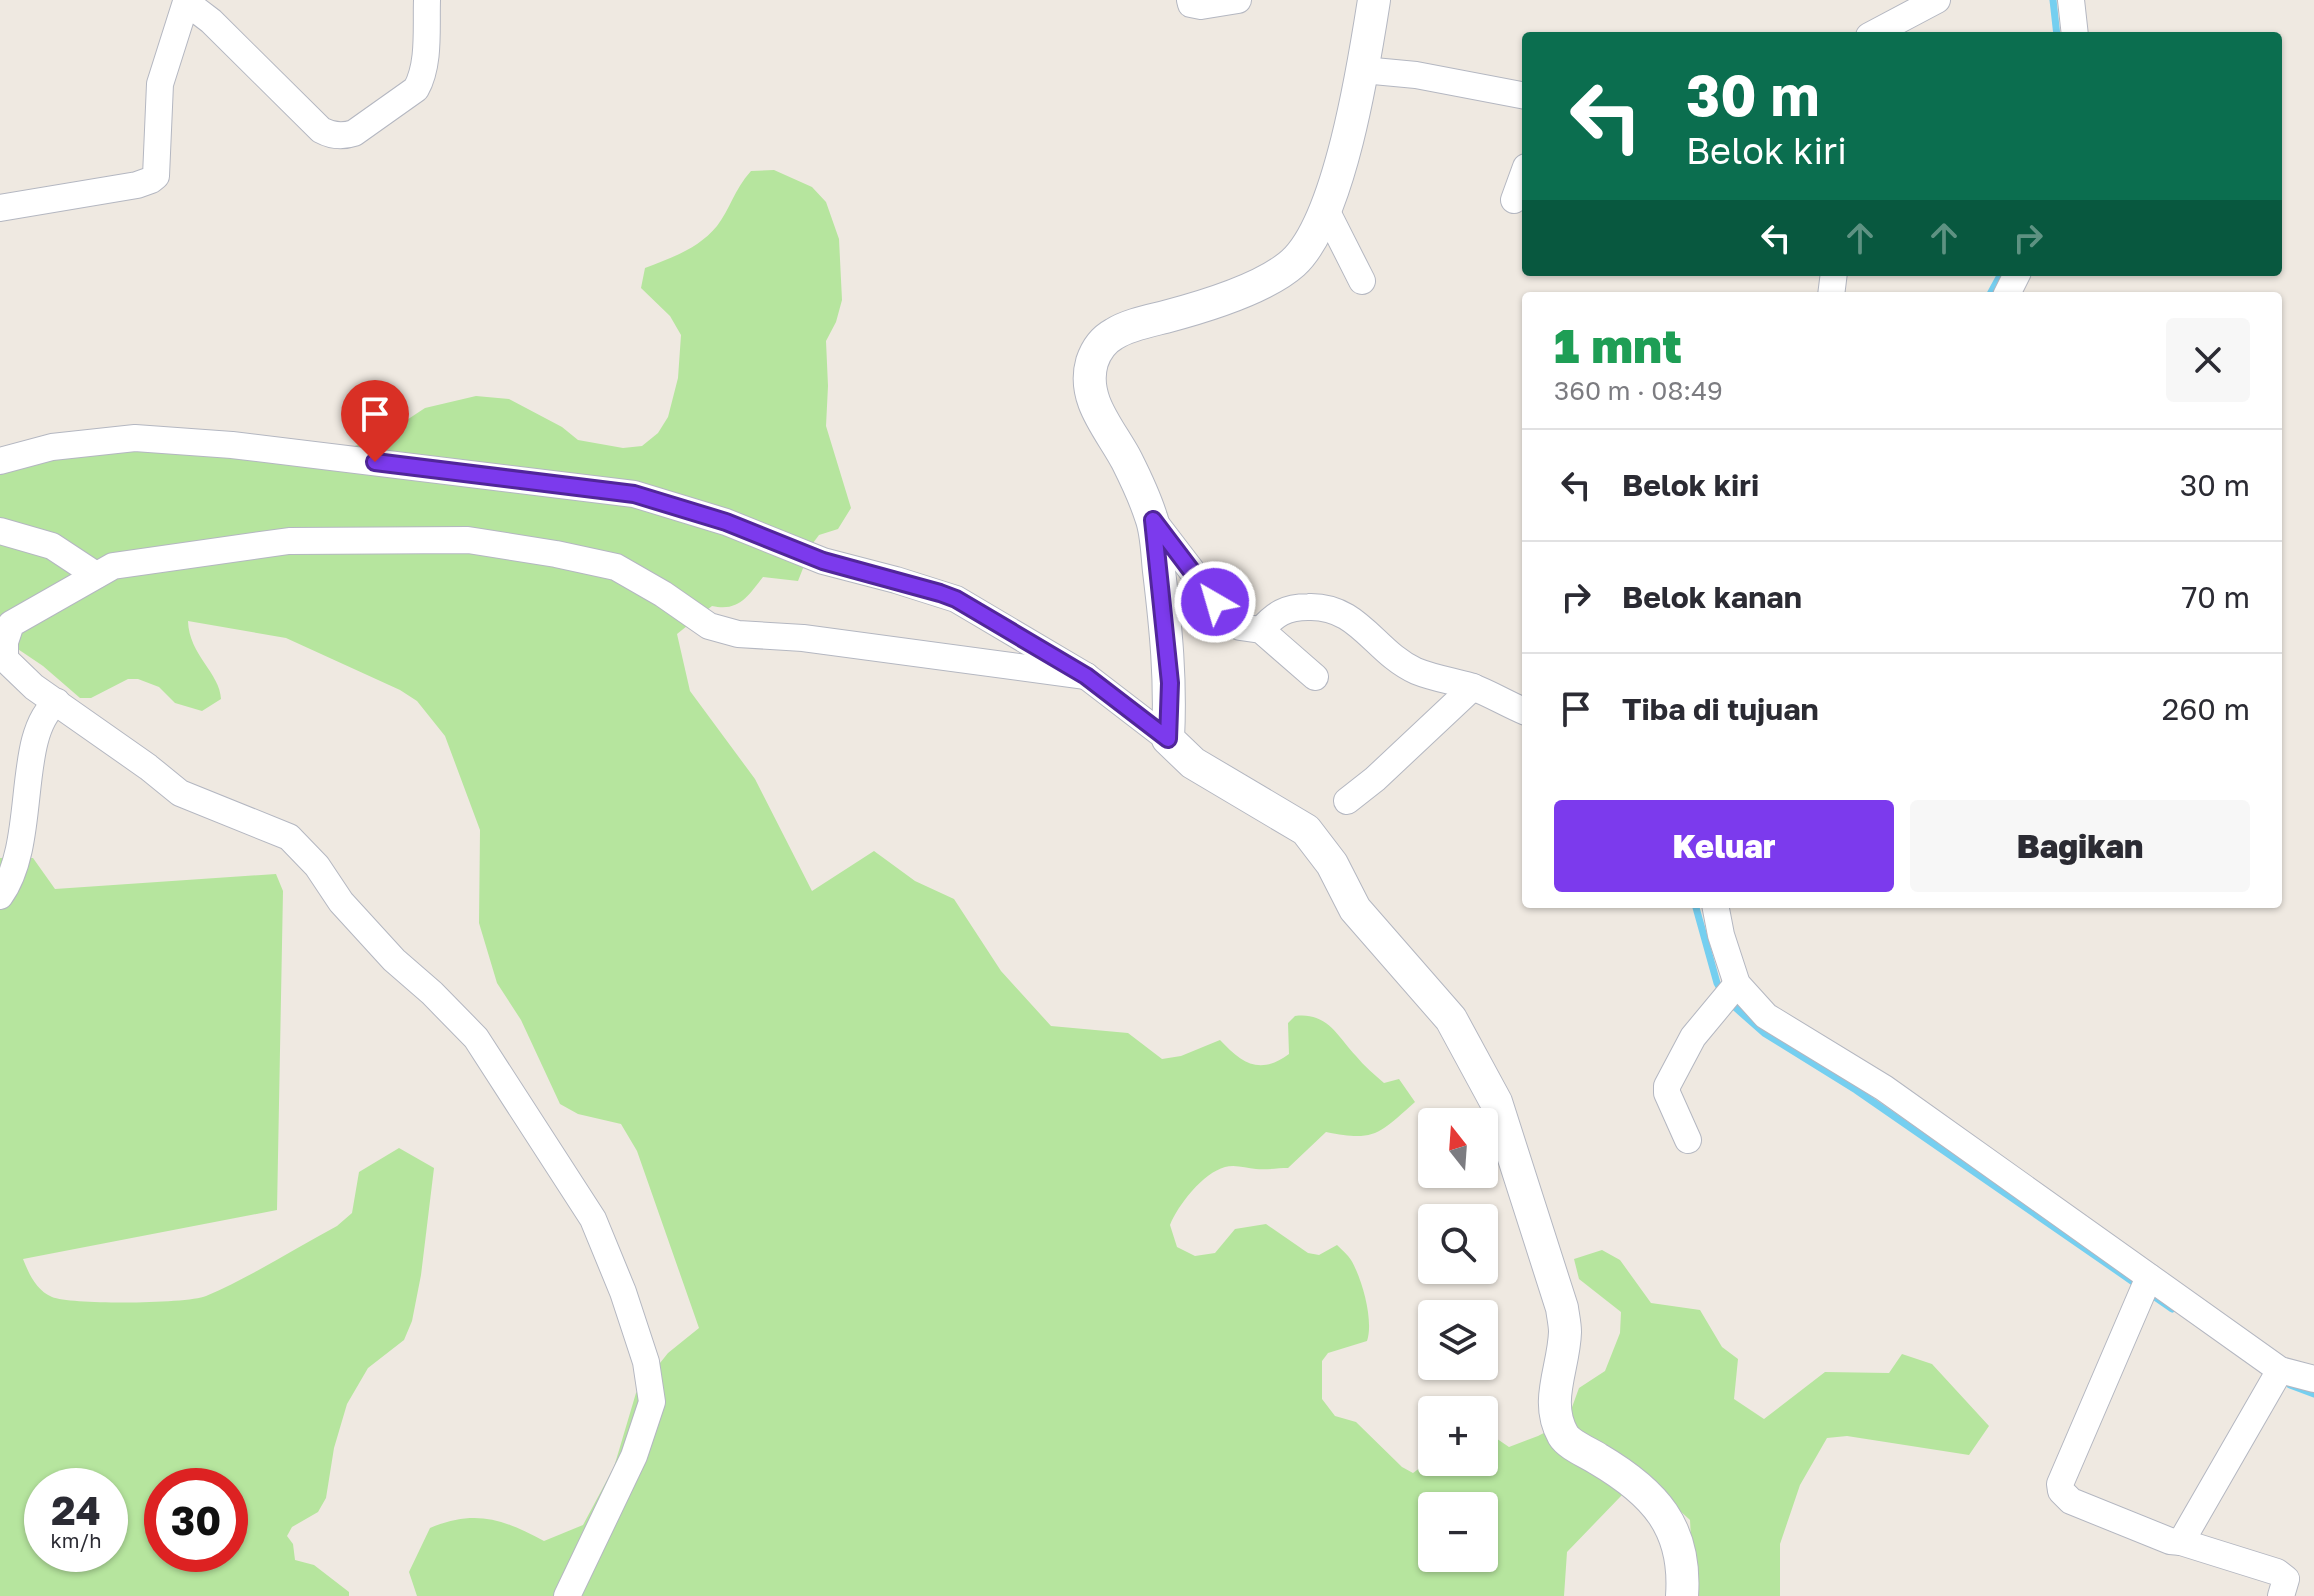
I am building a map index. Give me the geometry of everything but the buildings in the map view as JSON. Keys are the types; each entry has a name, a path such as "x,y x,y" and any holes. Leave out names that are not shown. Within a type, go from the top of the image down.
{"street":[{"path":"0,208 137,185 156,176 160,84 186,2 211,21 321,130 330,135 346,135 354,133 416,89 425,51 427,0"},
{"path":"1190,0 1191,4 1201,6 1238,0"},
{"path":"1315,677 1261,630 1240,627 1231,622 1153,520 1127,461 1098,415 1090,379 1092,362 1100,344 1114,333 1193,310 1252,288 1292,264 1308,245 1325,208 1351,124 1374,0"},
{"path":"1877,32 1937,0"},
{"path":"2071,0 2075,32"},
{"path":"1363,70 1416,75 1522,95"},
{"path":"1514,200 1522,178"},
{"path":"1325,208 1362,281"},
{"path":"0,461 52,447 135,438 232,445 634,494 726,522 823,561 956,599 1086,676 1168,739 1193,763 1306,830 1332,864 1355,909 1451,1019 1496,1102 1562,1308 1565,1333 1554,1416 1565,1439 1619,1471 1653,1498 1671,1523 1684,1570 1682,1596"},
{"path":"1153,520 1170,683 1168,739"},
{"path":"0,531 52,546 96,575"},
{"path":"567,1596 634,1456 652,1402 646,1362 623,1292 593,1219 476,1038 394,960 341,902 317,866 289,837 180,793 34,687 5,659 5,642 11,624 113,566 289,541 468,540 616,567 709,626 738,634 803,638 1086,676"},
{"path":"1261,630 1274,615 1291,607 1322,606 1347,614 1391,657 1417,672 1473,687 1522,710"},
{"path":"1347,801 1375,779 1473,687"},
{"path":"0,896 15,869 21,846 34,736 47,710 57,702"},
{"path":"1716,908 1730,991 1884,1088 2145,1288 2276,1378 2314,1379"},
{"path":"1688,1140 1667,1093 1667,1086 1693,1037 1730,991"},
{"path":"2145,1288 2060,1484 2061,1491 2071,1501 2170,1541 2277,1572 2286,1579 2281,1596"},
{"path":"2181,1542 2276,1378"}],"green space":[{"path":"774,170 812,187 826,202 839,239 842,300 836,322 826,341 826,426 851,508 838,529 819,535 813,543 798,581 763,577 742,601 729,607 712,606 677,634 690,691 755,779 812,891 874,851 915,881 954,899 1001,971 1051,1026 1128,1033 1162,1059 1181,1056 1220,1040 1244,1060 1260,1065 1278,1061 1289,1054 1288,1023 1295,1016 1306,1016 1331,1027 1384,1083 1399,1079 1415,1102 1384,1128 1356,1136 1326,1132 1288,1168 1233,1166 1217,1170 1192,1191 1170,1225 1177,1247 1195,1256 1215,1253 1235,1229 1266,1224 1308,1253 1319,1255 1337,1245 1345,1252 1363,1288 1369,1333 1367,1341 1328,1353 1322,1361 1322,1399 1335,1416 1356,1422 1402,1467 1413,1473 1418,1469 1418,1476 1498,1476 1498,1440 1509,1447 1567,1421 1579,1388 1605,1371 1620,1333 1621,1312 1579,1279 1574,1259 1602,1250 1620,1260 1651,1303 1700,1310 1722,1347 1738,1359 1734,1399 1764,1419 1825,1372 1889,1373 1902,1354 1932,1364 1989,1426 1969,1455 1847,1436 1827,1438 1800,1485 1780,1544 1780,1596 1694,1596 1690,1520 1655,1488 1622,1495 1567,1552 1564,1596 417,1596 409,1572 430,1528 461,1519 488,1519 515,1527 544,1541 583,1525 614,1467 636,1393 668,1353 699,1328 637,1151 621,1124 578,1114 560,1104 521,1020 497,983 479,923 480,830 445,736 417,701 400,690 286,638 188,621 193,644 216,681 221,699 202,711 175,703 159,687 138,679 128,679 91,698 80,698 43,666 0,637 0,455 63,438 340,452 387,433 425,408 476,396 509,399 562,427 578,440 623,448 642,446 658,433 668,417 678,378 681,335 670,316 641,288 645,268 684,252 710,234 751,171"},
{"path":"0,858 33,858 55,889 276,874 283,891 277,1210 23,1259 37,1286 46,1294 64,1300 105,1302 154,1302 206,1296 337,1226 352,1213 359,1172 399,1148 434,1168 412,1321 404,1340 368,1368 347,1404 334,1448 326,1498 318,1512 292,1527 287,1536 293,1544 295,1560 314,1565 349,1592 349,1596 0,1596"}],"waterway":[{"path":"2053,0 2057,32"},
{"path":"1991,292 2000,276"},
{"path":"1696,908 1722,992"},
{"path":"1729,1002 1764,1033 1856,1090 2139,1286"},
{"path":"2149,1293 2172,1309"},
{"path":"2290,1385 2314,1394"}],"route":[{"path":"375,462 634,494 672,503 726,522 823,561 940,593 956,599 1086,676 1168,739 1170,683 1153,520 1215,602"}]}
